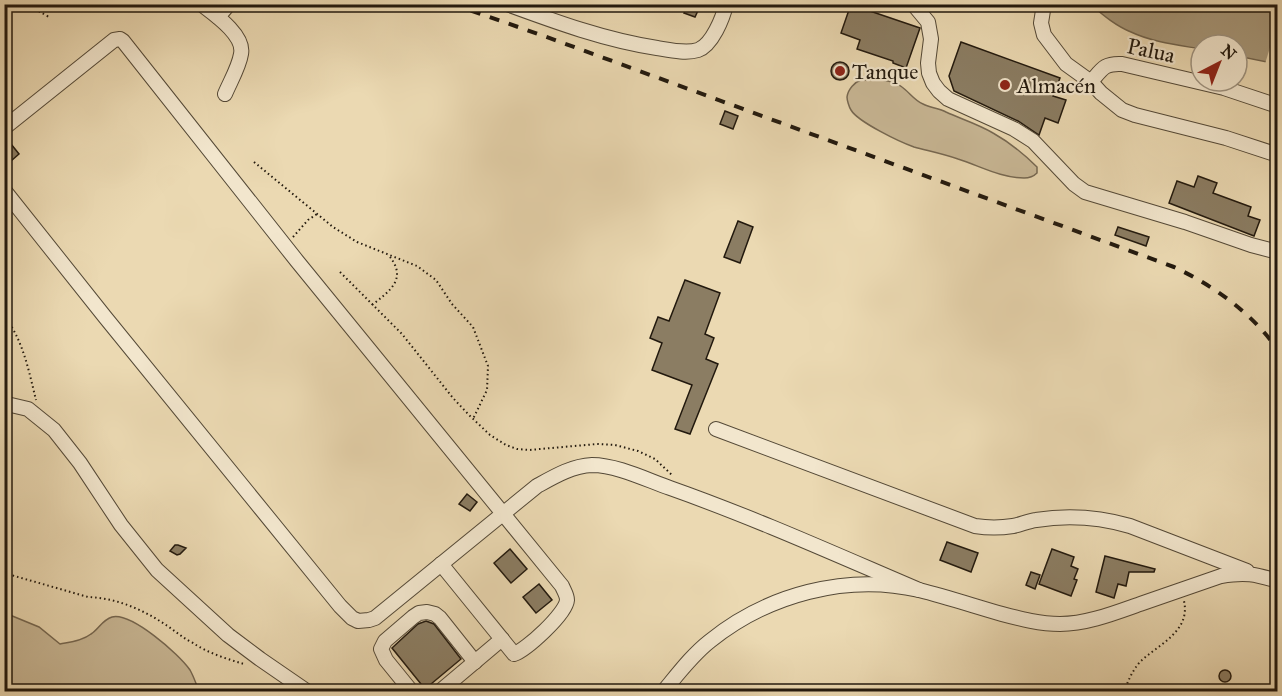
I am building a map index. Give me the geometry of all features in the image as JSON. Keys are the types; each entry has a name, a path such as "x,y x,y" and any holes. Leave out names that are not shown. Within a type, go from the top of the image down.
{"street":[{"path":"201,4 236,35 242,48 225,94"},
{"path":"218,17 229,4"},
{"path":"507,4 621,41 670,51 689,52 699,50 706,45 712,37 726,4"},
{"path":"913,4 928,22 931,39 929,74 939,91 948,99 1014,129 1033,141 1081,189 1102,198 1278,252"},
{"path":"1044,4 1041,23 1044,35 1050,44 1066,64 1091,82 1122,110 1226,138 1278,155"},
{"path":"4,128 114,40 120,39 128,46 285,246 562,586 567,600 564,610 555,621 516,654 441,564"},
{"name":"Palua","path":"1091,82 1103,68 1111,64 1122,64 1224,88 1278,106"},
{"path":"4,190 348,615 358,621 375,618 537,486 560,473 582,466 614,468 680,491 919,590"},
{"path":"4,405 28,409 54,430 121,525 157,570 228,635 308,692"},
{"path":"716,429 975,525 996,528 1035,520 1060,518 1110,520 1278,581"},
{"path":"663,692 714,638 742,618 778,602 818,590 850,585 893,585 1026,620 1063,624 1095,619 1221,576 1241,573 1257,575"},
{"path":"412,692 386,660 381,649 385,641 419,613 431,613 440,618 475,662"},
{"path":"439,692 502,639"}],"path":[{"path":"4,8 24,5 49,17"},
{"path":"254,162 333,227 357,242 417,266 427,272 439,285 472,327 486,360 487,390 472,419"},
{"path":"285,246 308,220 317,214"},
{"path":"372,305 396,281 397,270 388,255"},
{"path":"340,272 402,334 472,419 500,442 517,449 529,450 615,445 638,451 655,459 669,470 680,491"},
{"path":"4,316 17,336 41,418"},
{"path":"4,573 88,597 109,599 132,606 150,615 193,644 249,666"},
{"path":"1124,692 1139,663 1170,638 1181,625 1185,607 1181,590"}],"shaded area":[{"path":"1091,5 1277,5 1277,64 1249,58 1249,33 1189,33 1189,47 1139,35 1120,27"},
{"path":"861,80 892,82 902,87 920,103 987,130 1027,157 1037,167 1037,173 1024,178 999,174 953,157 914,147 880,131 855,115 849,105 847,97 849,91"},
{"path":"5,613 39,627 60,644 87,636 112,617 131,621 176,654 190,670 199,691 5,691"}],"pier":[{"path":"1277,24 1277,49 1272,65 1265,64"}],"building":[{"path":"688,4 701,4 695,17 684,13"},
{"path":"851,4 866,4 864,9 920,28 906,68 893,61 857,49 860,40 841,33"},
{"name":"Almacén","path":"961,42 1060,78 1053,96 1066,100 1058,123 1045,118 1039,135 1018,121 954,91 949,76"},
{"name":"Tanque","path":"836,62 844,62 849,67 847,78 836,80 831,75 831,67"},
{"path":"725,111 738,116 733,129 720,124"},
{"path":"11,144 19,154 4,167 4,150"},
{"path":"1198,176 1217,183 1213,193 1251,207 1248,216 1260,220 1254,236 1169,203 1177,181 1194,187"},
{"path":"738,221 753,227 740,263 724,257"},
{"path":"1118,227 1149,237 1146,246 1115,235"},
{"path":"685,280 720,293 705,334 714,338 706,359 718,364 690,434 675,429 692,385 652,370 662,343 650,338 658,317 669,321"},
{"path":"467,494 477,502 470,511 459,504"},
{"path":"947,542 978,553 971,572 940,560"},
{"path":"175,545 186,548 177,555 170,551"},
{"path":"510,549 527,569 511,583 494,563"},
{"path":"1052,549 1074,557 1071,566 1078,569 1071,596 1039,584"},
{"path":"1105,556 1155,569 1154,572 1129,572 1126,586 1118,584 1114,598 1096,592"},
{"path":"1031,572 1040,575 1035,589 1026,585"},
{"path":"539,584 552,600 536,613 523,597"},
{"path":"426,621 434,624 461,659 425,689 392,648 418,624"},
{"path":"1227,670 1231,676 1227,682 1223,682 1219,674"}],"railway":[{"path":"452,4 1174,267 1218,292 1244,312 1278,350"}],"place":[{"name":"Tanque","path":"840,71"},
{"name":"Almacén","path":"1005,85"}]}
